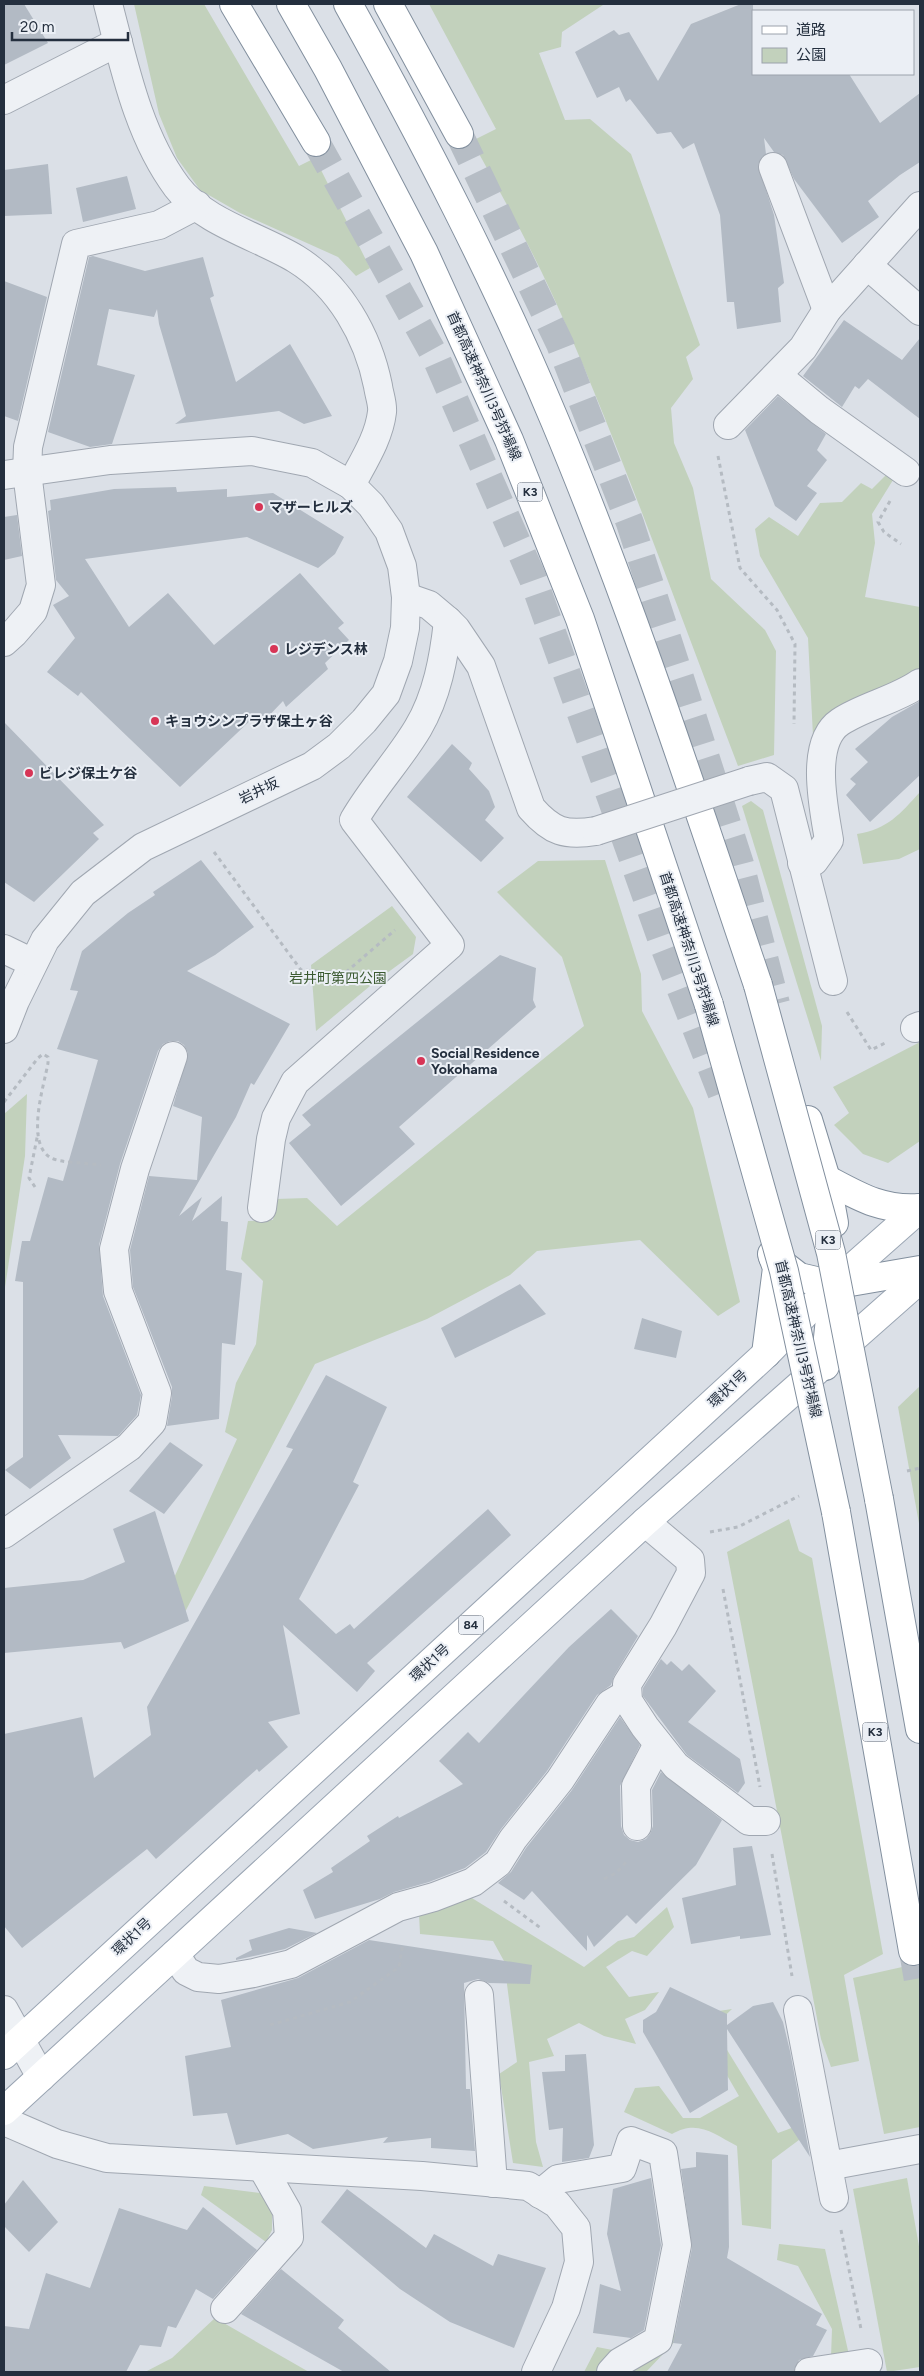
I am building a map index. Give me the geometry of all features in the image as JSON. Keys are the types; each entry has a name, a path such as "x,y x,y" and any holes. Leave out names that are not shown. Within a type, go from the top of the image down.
{"main road":[{"path":"234,4 316,142"},
{"name":"首都高速神奈川3号狩場線","path":"291,4 328,69 424,253 509,440 580,619 709,1005 784,1270 836,1512 913,1952"},
{"name":"K3","path":"348,4 473,239 555,420 640,638 758,985 832,1254 879,1499 920,1729"},
{"path":"388,4 459,134"},
{"path":"797,1085 826,1179 834,1225 836,1272 824,1366"},
{"path":"725,1102 777,1268 766,1354"},
{"path":"826,1179 863,1199 900,1210 920,1208"},
{"name":"環状1号","path":"12,2048 766,1354 833,1285 920,1208"},
{"path":"773,1257 799,1277 833,1285 920,1270"},
{"path":"4,2111 645,1522 824,1366 920,1279"}],"street":[{"path":"108,4 129,80 153,146 178,188 211,216 296,259 328,283 357,325 374,367 382,410 378,432 351,485"},
{"path":"4,100 118,42"},
{"path":"773,167 827,310"},
{"path":"4,642 33,611 41,585 15,474 28,447 76,244 159,225 197,205"},
{"path":"723,437 803,348 827,310 920,206"},
{"path":"867,265 920,311"},
{"path":"778,376 819,410 906,472"},
{"name":"岩井坂","path":"4,1029 45,940 83,893 143,847 312,766 339,746 364,721 386,694 398,661 405,628 406,596 402,566 389,531 370,505 351,485 312,462 252,451 110,460 15,474"},
{"path":"406,596 429,605 448,621 456,629 481,666 531,808 544,823 562,832 577,834 596,831 748,781 767,777 784,789 833,981"},
{"path":"262,1208 271,1139 276,1118 295,1082 450,945 354,820 367,797 419,726 435,687 444,656 448,621"},
{"path":"802,863 814,861 829,840 820,782 825,742 839,723 920,683"},
{"path":"4,949 33,963"},
{"path":"4,1534 129,1447 152,1422 157,1393 118,1291 114,1249 136,1169 173,1056"},
{"path":"645,1522 690,1560 691,1573 663,1626 627,1684 628,1701 676,1766 749,1821 766,1821"},
{"path":"175,1954 186,1972 198,1977 219,1979 254,1973 291,1964 398,1907 478,1884 498,1862 513,1839 560,1780 610,1704 627,1694"},
{"path":"637,1826 636,1786 658,1744"},
{"path":"479,1995 494,2183"},
{"path":"4,2010 12,2048 41,2077"},
{"path":"798,2010 834,2198"},
{"path":"4,2121 57,2144 107,2158 422,2176 528,2186 557,2204 576,2228 579,2262 566,2308 536,2372"},
{"path":"540,2194 558,2179 622,2168 631,2142 663,2153 677,2245 658,2340 620,2362 611,2372"},
{"path":"828,2166 920,2149"},
{"path":"225,2309 289,2237 287,2211 262,2167"},
{"path":"809,2372 868,2363"}],"path":[{"path":"723,437 740,568 777,610 795,644 794,729"},
{"path":"901,544 884,532 878,522 906,472"},
{"path":"192,824 301,970 345,973 422,907"},
{"path":"846,1010 866,1040"},
{"path":"4,1102 38,1058 44,1054 48,1057 36,1126 44,1153 53,1159 136,1169"},
{"path":"35,1187 29,1178 38,1133"},
{"path":"722,1582 766,1821 798,2010"},
{"path":"478,1884 542,1929"},
{"path":"270,2025 350,2002 398,1967"},
{"path":"834,2198 868,2363"}],"green space":[{"path":"134,4 204,4 299,166 315,158 370,268 356,276 338,257 240,213 200,190 177,158 159,114"},
{"path":"429,4 603,5 562,32 561,47 539,53 565,120 590,119 631,154 700,345 686,357 693,379 671,408 674,443 693,488 711,579 765,630 776,651 774,755 738,766 632,488 565,323 509,208 472,141 496,129"},
{"path":"888,473 893,480 872,514 875,543 865,597 920,607 920,669 910,677 829,714 813,736 808,638 760,556 755,529 769,517 798,536 820,503 842,502 861,483 872,489"},
{"path":"920,792 920,849 899,859 863,864 857,834 868,832 893,819"},
{"path":"751,801 763,810 822,1026 821,1061 742,806"},
{"path":"605,860 641,974 642,1011 693,1108 740,1302 718,1316 640,1240 537,1251 510,1275 427,1319 315,1364 185,1612 163,1602 237,1439 225,1432 236,1383 256,1344 263,1281 241,1259 248,1221 273,1220 276,1199 307,1198 337,1226 584,1026 562,957 497,892 538,861"},
{"name":"岩井町第四公園","path":"392,906 416,937 413,954 376,981 316,1031 311,965"},
{"path":"920,1042 920,1141 888,1163 863,1154 834,1125 849,1113 833,1087"},
{"path":"27,1094 25,1156 4,1294 4,1114"},
{"path":"920,1386 920,1529 898,1407"},
{"path":"789,1519 799,1551 812,1558 883,1954 844,1975 859,2061 831,2067 821,2039 727,1552"},
{"path":"467,1895 584,1967 618,1941 634,1937 667,1907 674,1927 647,1956 632,1951 606,1967 629,1997 659,1992 645,2010 625,2019 636,2044 604,2036 579,2023 547,2039 554,2056 529,2062 536,2142 543,2167 513,2163 499,2074 517,2062 504,1961 493,1941 420,1934 419,1914"},
{"path":"920,1963 920,2127 884,2134 853,1978"},
{"path":"732,2009 713,2027 778,2133 797,2126 803,2137 772,2160 771,2229 742,2225 737,2146 713,2133 698,2128 681,2130 672,2134 624,2112 635,2088 659,2086 683,2118 700,2118 739,2096 692,2015"},
{"path":"907,2178 920,2252 920,2367 887,2372 853,2189"},
{"path":"204,2186 260,2193 272,2204 272,2230 266,2242 201,2195"},
{"path":"779,2244 825,2249 849,2355 831,2357 832,2329 798,2266 777,2260"},
{"path":"215,2318 309,2372 145,2372 172,2358"},
{"path":"655,2329 681,2335 646,2372 584,2372 597,2347 623,2352"}],"building":[{"path":"4,4 24,4 48,43 4,65"},
{"path":"741,4 753,4 752,75 850,75 880,123 920,93 920,162 900,175 868,201 879,217 842,243 794,179 783,155 774,152 764,138 766,154 761,158 758,165 774,215 784,283 778,288 781,322 737,329 734,302 727,302 720,215 694,143 683,149 671,132 657,134 630,99 626,102 619,87 597,98 575,52 614,30 619,35 629,32 658,81 691,24"},
{"path":"48,164 52,214 4,216 4,170"},
{"path":"127,176 136,209 83,222 76,188"},
{"path":"93,256 145,271 203,257 214,296 210,298 236,382 290,344 332,416 304,424 279,411 175,424 186,416 159,324 157,309 154,317 109,309 97,365 135,375 112,444 90,447 48,432 89,257"},
{"path":"4,281 47,297 18,421 4,416"},
{"path":"844,320 902,360 920,338 920,419 868,379 859,389 855,386 842,407 803,376"},
{"path":"778,396 826,434 817,450 827,460 807,486 817,493 796,521 775,506 745,430"},
{"path":"176,487 177,492 227,489 227,497 273,493 344,537 335,554 318,568 247,537 85,559 129,627 168,593 214,645 300,573 344,623 338,628 349,640 325,663 328,669 286,707 283,701 261,724 254,717 180,787 81,692 78,696 47,672 75,638 53,605 69,596 56,580 48,511 51,510 50,500 114,489"},
{"path":"17,515 22,556 4,560 4,517"},
{"path":"920,701 920,775 870,822 846,795 856,784 850,779 868,762 855,749 892,717"},
{"name":"ビレジ保土ケ谷","path":"4,722 104,825 93,833 99,839 34,902 4,882"},
{"path":"452,744 472,763 469,769 489,791 495,807 485,820 504,838 481,862 407,797"},
{"path":"201,860 254,927 215,955 187,971 290,1024 254,1085 251,1083 236,1117 179,1216 202,1197 192,1221 222,1196 221,1221 228,1222 226,1270 242,1273 235,1345 222,1343 219,1419 167,1426 172,1387 133,1287 130,1250 149,1176 197,1180 202,1117 173,1106 188,1053 184,1045 178,1041 170,1041 163,1044 158,1051 120,1164 99,1245 103,1296 141,1395 137,1415 118,1436 58,1435 71,1458 30,1489 5,1470 23,1457 23,1282 15,1281 22,1241 30,1241 48,1177 63,1181 98,1060 57,1049 78,991 70,990 82,951 128,913 155,895 153,892"},
{"name":"Social Residence Yokohama","path":"500,955 536,968 533,1000 536,1007 399,1127 415,1144 341,1206 289,1143 311,1125 302,1115"},
{"path":"520,1284 546,1314 455,1358 441,1328"},
{"path":"642,1318 682,1331 676,1358 634,1349"},
{"path":"326,1375 387,1407 353,1482 359,1485 299,1599 336,1634 350,1624 354,1629 488,1509 511,1535 367,1663 375,1671 357,1692 283,1625 300,1714 268,1722 288,1747 259,1772 257,1769 156,1859 147,1849 22,1948 4,1926 4,1734 82,1717 94,1778 151,1735 147,1707 293,1449 286,1447"},
{"path":"170,1442 203,1465 164,1514 129,1491"},
{"path":"155,1511 189,1621 124,1649 121,1642 4,1653 4,1588 83,1580 125,1562 113,1529"},
{"path":"611,1609 638,1636 614,1676 611,1685 597,1695 547,1771 501,1829 486,1852 465,1868 429,1882 394,1892 380,1899 315,1919 303,1890 333,1872 331,1868 370,1841 367,1836 398,1816 399,1818 463,1784 439,1761 468,1732 479,1743 569,1647"},
{"path":"661,1659 667,1665 671,1661 682,1671 689,1664 716,1691 688,1722 740,1759 745,1783 738,1793 687,1755 643,1696 643,1688"},
{"path":"620,1717 640,1745 620,1786 621,1826 624,1835 630,1840 638,1842 646,1839 650,1834 653,1826 652,1790 661,1772 722,1820 696,1865 636,1924 627,1915 594,1947 587,1935 587,1951 532,1891 524,1900 498,1883 511,1872 526,1848 572,1790"},
{"path":"752,1846 771,1935 740,1939 740,1936 691,1944 682,1898 736,1885 733,1848"},
{"path":"289,1928 317,1933 285,1949 236,1960 236,1958 252,1950 249,1940"},
{"path":"369,1940 532,1965 530,1984 489,1983 478,1979 464,1983 466,2089 470,2089 475,2151 431,2148 431,2138 383,2143 388,2137 313,2149 288,2134 236,2145 227,2113 193,2116 185,2056 231,2047 221,2000 298,1978"},
{"path":"670,1987 727,2014 727,2025 753,2006 773,2002 783,2022 790,2051 810,2157 727,2029 728,2090 690,2113 643,2032 643,2020 656,2012"},
{"path":"586,2054 594,2145 589,2158 562,2162 563,2128 549,2130 542,2072 565,2071 565,2055"},
{"path":"696,2152 728,2155 729,2247 727,2258 822,2314 816,2325 827,2330 813,2356 799,2360 794,2372 667,2372 682,2344 673,2343 692,2248 681,2169 696,2167"},
{"path":"651,2178 661,2245 644,2330 631,2338 593,2333 600,2284 621,2291 607,2234 613,2189"},
{"path":"23,2180 58,2222 29,2252 4,2226 4,2205"},
{"path":"347,2189 426,2248 434,2234 493,2266 498,2254 546,2268 514,2348 450,2322 400,2289 321,2222"},
{"path":"203,2207 257,2250 213,2299 196,2289 176,2328 168,2326 161,2347 140,2345 126,2372 4,2372 4,2326 29,2329 46,2273 90,2288 119,2208 187,2230"},
{"path":"281,2269 344,2320 338,2328 391,2372 344,2372 241,2314"}],"tunnel":[{"path":"459,134 560,344 630,523 740,864 776,1004"},
{"path":"316,142 436,358 533,579 665,949 725,1102"},
{"path":"913,1951 920,1992"}],"place":[{"name":"マザーヒルズ","path":"259,507"},
{"name":"レジデンス林","path":"274,649"},
{"name":"キョウシンプラザ保土ヶ谷","path":"155,721"},
{"name":"ビレジ保土ケ谷","path":"29,773"},
{"name":"Social Residence Yokohama","path":"421,1061"}]}
